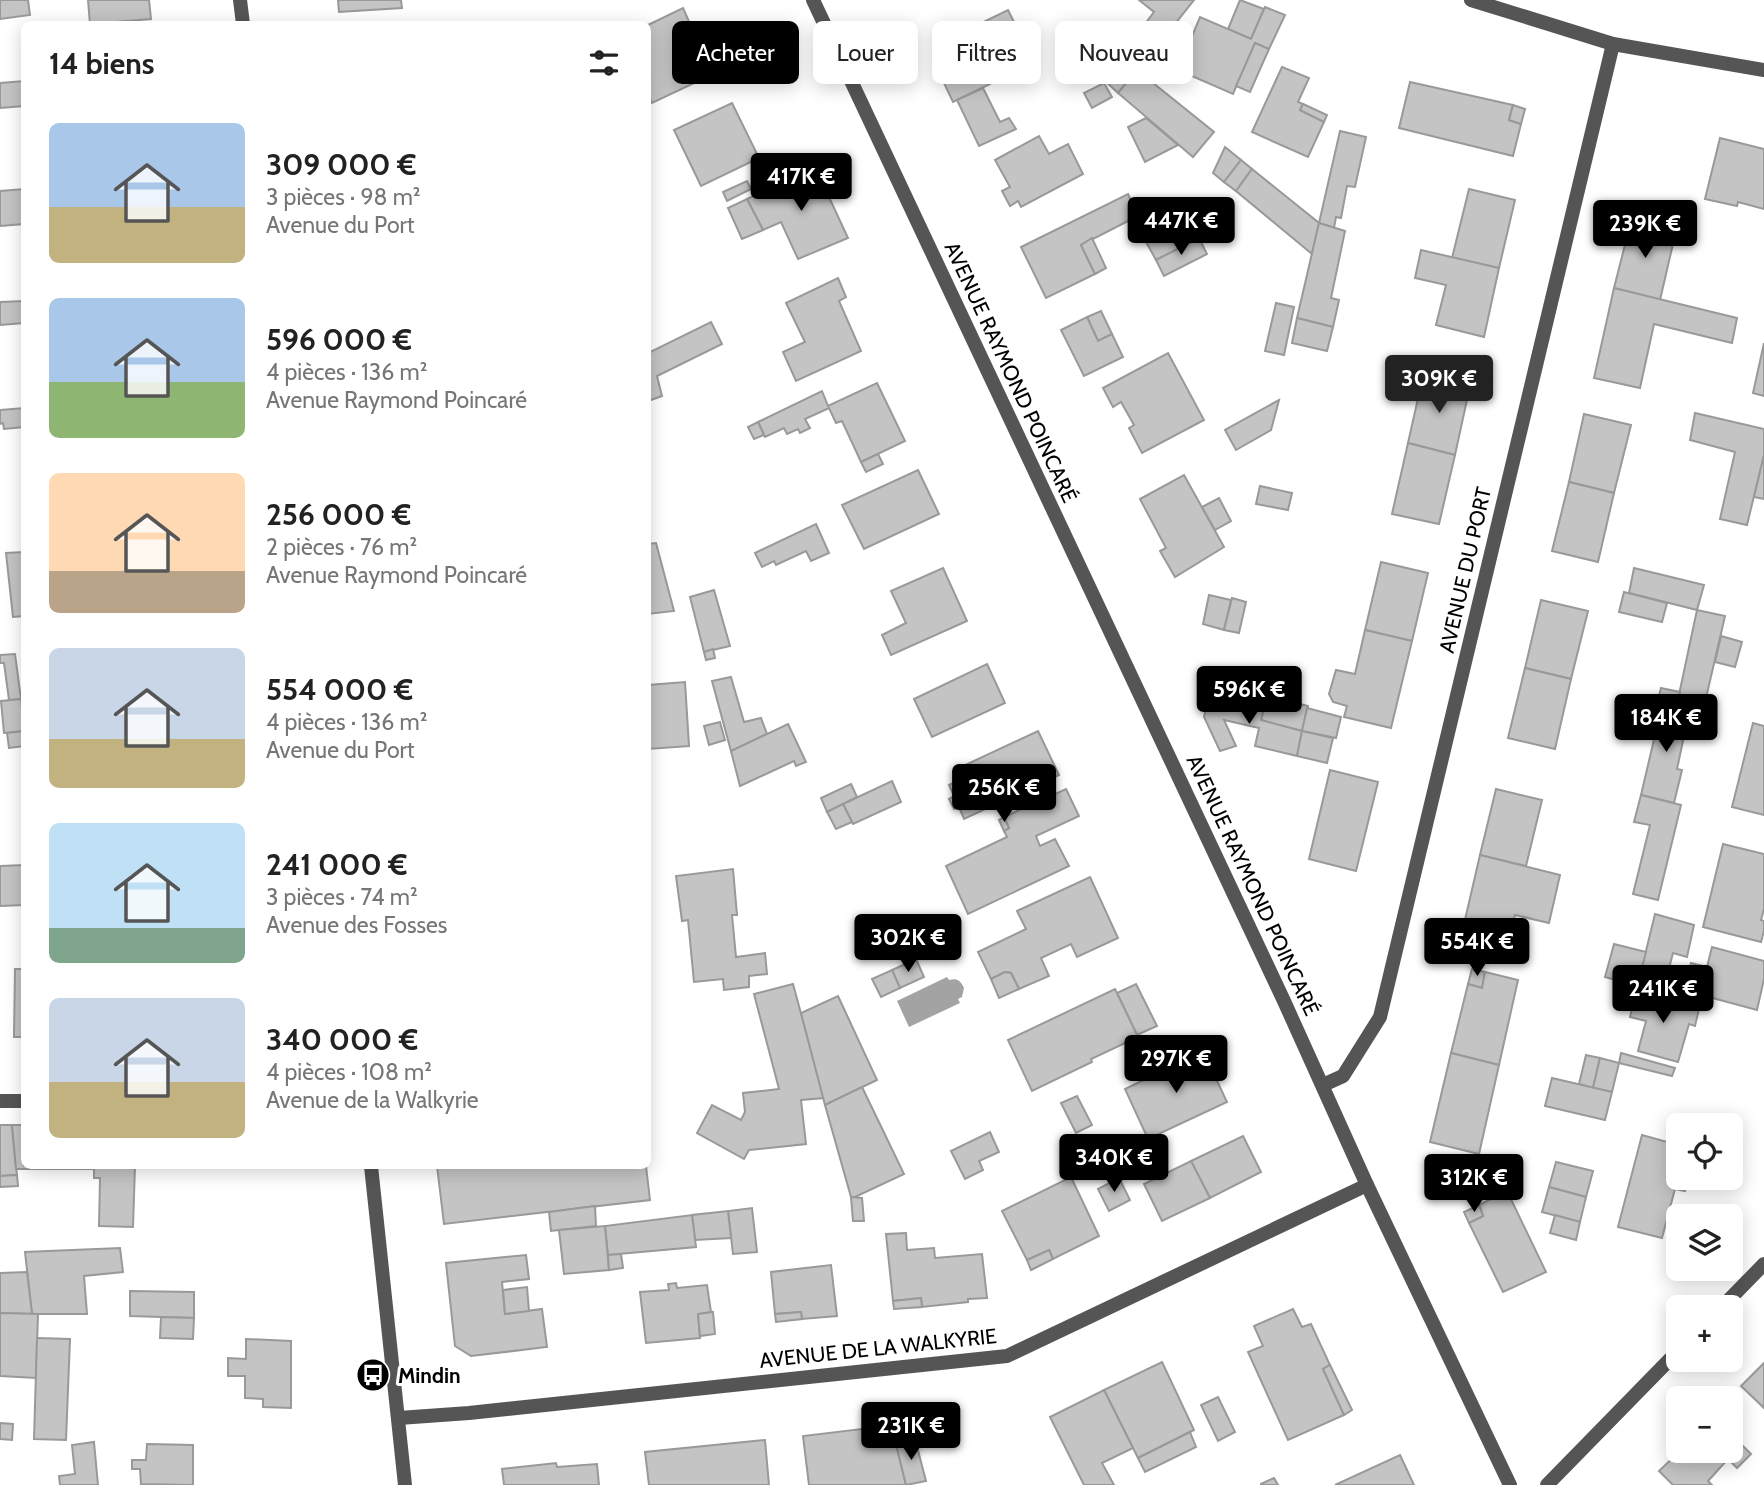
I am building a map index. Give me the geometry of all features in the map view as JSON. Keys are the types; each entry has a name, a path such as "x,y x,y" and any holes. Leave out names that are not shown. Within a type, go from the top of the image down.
{"street":[{"path":"240,0 243,21"},
{"name":"AVENUE RAYMOND POINCARÉ","path":"813,0 1510,1485"},
{"path":"1471,0 1613,44 1764,70"},
{"name":"AVENUE DU PORT","path":"1323,1085 1343,1076 1380,1017 1613,44"},
{"path":"0,1101 21,1101"},
{"path":"371,1169 405,1485"},
{"name":"AVENUE DE LA WALKYRIE","path":"398,1418 469,1413 1007,1356 1367,1185"},
{"path":"1734,1295 1764,1264"},
{"path":"1547,1485 1666,1364"}],"shaded area":[{"path":"947,977 949,980 958,980 964,988 962,997 958,999 960,1003 909,1027 897,1001"}],"building":[{"path":"0,0 28,0 30,15 0,19"},
{"path":"88,0 149,0 151,19 90,21"},
{"path":"338,0 401,0 402,8 339,12"},
{"path":"1139,0 1194,0 1177,21 1147,21 1154,12"},
{"path":"1240,0 1264,9 1251,39 1228,29"},
{"path":"1265,7 1285,15 1269,49 1255,43 1233,94 1193,77 1193,34 1200,17 1251,39"},
{"path":"683,8 689,21 672,21 672,84 692,84 652,103 651,24"},
{"path":"1008,10 1014,21 985,21"},
{"path":"1255,43 1269,49 1250,92 1236,86"},
{"path":"1282,67 1309,78 1298,102 1303,104 1300,110 1324,122 1308,157 1252,132"},
{"path":"21,81 21,106 0,108 0,83"},
{"path":"1410,82 1513,105 1509,120 1521,124 1513,156 1399,128"},
{"path":"944,84 990,84 953,102"},
{"path":"1105,84 1112,97 1092,108 1084,93"},
{"path":"1108,84 1125,84 1118,93"},
{"path":"1125,84 1154,84 1214,132 1193,157 1118,93"},
{"path":"983,88 1000,122 1009,118 1016,129 979,146 957,100"},
{"path":"732,103 759,158 701,186 674,130"},
{"path":"1303,104 1327,115 1324,122 1300,110"},
{"path":"1513,105 1525,109 1521,124 1509,120"},
{"path":"1146,118 1178,145 1145,162 1128,127"},
{"path":"1340,131 1366,137 1355,187 1347,186 1341,218 1336,217 1334,228 1319,223"},
{"path":"1039,136 1049,154 1068,144 1083,174 1021,207 1018,201 1010,206 1002,191 1010,187 995,160"},
{"path":"1720,138 1764,149 1764,209 1738,202 1737,206 1705,199"},
{"path":"1225,147 1241,160 1224,182 1213,173"},
{"path":"1241,160 1252,169 1236,191 1224,182"},
{"path":"815,167 848,238 798,259 781,222 763,230 747,199"},
{"path":"1252,169 1319,223 1312,254 1236,191"},
{"path":"747,181 751,189 727,201 723,192"},
{"path":"21,189 21,224 0,226 0,191"},
{"path":"1469,189 1515,200 1499,268 1452,258"},
{"path":"1128,194 1138,216 1081,245 1095,274 1046,298 1021,247"},
{"path":"747,199 763,230 742,239 728,208"},
{"path":"1225,206 1233,221 1190,243 1182,228"},
{"path":"1631,221 1676,231 1660,300 1614,288"},
{"path":"1319,223 1345,231 1331,298 1339,300 1333,327 1297,318"},
{"path":"1175,227 1184,246 1156,260 1146,242"},
{"path":"1092,238 1106,268 1095,274 1081,245"},
{"path":"1199,238 1207,254 1164,276 1156,260"},
{"path":"1421,250 1499,268 1484,337 1436,325 1446,285 1415,278"},
{"path":"838,278 846,297 839,301 861,351 796,381 783,352 805,342 786,303"},
{"path":"1614,288 1737,318 1732,343 1654,324 1640,388 1594,378"},
{"path":"21,301 21,323 0,325 0,302"},
{"path":"1276,303 1294,307 1284,355 1265,351"},
{"path":"1101,311 1112,334 1098,341 1087,317"},
{"path":"1087,317 1098,341 1112,334 1123,357 1084,376 1061,330"},
{"path":"1297,318 1333,327 1327,351 1292,343"},
{"path":"711,322 722,344 657,376 662,396 651,400 651,352"},
{"path":"1764,343 1764,396 1753,393"},
{"path":"1168,353 1204,420 1142,453 1129,428 1134,425 1121,402 1113,407 1103,388"},
{"path":"1423,376 1470,386 1455,455 1408,443"},
{"path":"877,383 905,441 861,462 842,421 836,423 829,408 805,419 810,428 800,433 798,429 787,434 784,428 765,437 758,422 822,391 828,406"},
{"path":"1279,400 1271,430 1236,450 1225,430"},
{"path":"21,408 21,427 4,429 3,423 0,424 0,410"},
{"path":"1695,413 1764,429 1764,455 1747,525 1720,519 1735,452 1690,440"},
{"path":"1584,414 1631,425 1614,493 1569,482"},
{"path":"758,422 764,435 754,439 748,427"},
{"path":"1408,443 1455,455 1439,524 1392,514"},
{"path":"878,454 883,464 866,472 861,462"},
{"path":"1764,455 1764,499 1754,497"},
{"path":"918,470 939,514 864,549 842,505"},
{"path":"1184,475 1224,547 1175,577 1160,551 1166,548 1140,499"},
{"path":"1569,482 1614,493 1598,562 1552,551"},
{"path":"1260,486 1292,493 1288,510 1256,504"},
{"path":"1219,498 1231,521 1215,530 1202,507"},
{"path":"816,524 829,553 811,561 806,551 776,565 774,561 762,567 755,553"},
{"path":"656,543 674,611 651,614 651,544"},
{"path":"21,552 21,616 13,617 6,553"},
{"path":"1381,562 1428,573 1412,641 1365,630"},
{"path":"943,568 967,621 891,655 882,635 906,623 891,591"},
{"path":"1634,568 1704,585 1697,610 1629,593"},
{"path":"714,590 730,646 704,652 690,597"},
{"path":"1624,592 1667,603 1662,622 1619,612"},
{"path":"1209,595 1231,600 1224,630 1203,624"},
{"path":"1232,598 1246,602 1239,633 1224,630"},
{"path":"1541,600 1588,611 1571,679 1525,668"},
{"path":"1697,610 1725,616 1703,711 1677,704"},
{"path":"1365,630 1412,641 1391,728 1344,717 1347,706 1333,702 1329,694 1336,670 1355,674"},
{"path":"1721,636 1742,642 1735,667 1715,662"},
{"path":"713,649 715,658 706,660 704,652"},
{"path":"15,654 21,699 9,700 4,663 0,663 0,655"},
{"path":"987,664 1005,703 932,737 914,699"},
{"path":"1525,668 1571,679 1555,749 1508,738"},
{"path":"731,677 744,722 761,718 767,734 731,751 712,681"},
{"path":"685,682 689,746 651,749 651,685"},
{"path":"1212,683 1227,686 1224,699 1209,695"},
{"path":"1227,686 1308,706 1302,731 1261,720 1264,708 1224,699"},
{"path":"1661,688 1680,692 1677,704 1658,700"},
{"path":"1209,695 1264,708 1261,720 1302,731 1297,756 1255,746 1259,728 1224,720 1236,746 1220,751 1204,717"},
{"path":"21,699 21,731 4,733 1,701"},
{"path":"1663,701 1690,708 1677,769 1682,770 1674,803 1641,795"},
{"path":"1307,708 1341,717 1336,738 1302,731"},
{"path":"720,722 725,740 709,745 704,726"},
{"path":"1753,723 1764,726 1764,815 1732,807"},
{"path":"788,724 806,762 796,766 794,761 740,786 731,751"},
{"path":"21,731 21,746 9,748 7,733"},
{"path":"1038,731 1059,775 964,819 959,807 954,809 949,799 954,796 949,785 965,777 961,767"},
{"path":"1302,731 1333,738 1327,763 1297,756"},
{"path":"1330,770 1378,782 1356,871 1309,859"},
{"path":"892,781 901,802 853,824 843,804"},
{"path":"851,784 857,797 827,812 821,798"},
{"path":"1066,789 1079,816 1036,836 1040,846 1055,839 1069,866 968,914 946,866 1007,837 1004,831 1009,828 1004,817"},
{"path":"1496,789 1542,800 1526,866 1480,855"},
{"path":"1641,795 1681,805 1658,900 1633,894 1650,825 1634,822"},
{"path":"843,804 852,822 836,829 827,812"},
{"path":"1004,817 1009,828 1004,831 999,820"},
{"path":"1723,844 1764,854 1764,909 1761,920 1764,921 1764,931 1761,942 1703,927"},
{"path":"1480,855 1560,875 1549,923 1515,915 1510,937 1464,924"},
{"path":"21,865 21,905 0,906 0,866"},
{"path":"733,869 737,915 732,915 736,957 765,953 767,974 749,976 749,987 724,990 723,979 694,982 688,920 682,921 676,876"},
{"path":"1090,877 1118,938 1077,957 1071,944 1041,958 1049,976 1019,989 1011,973 1005,972 991,979 978,952 1026,929 1017,911"},
{"path":"1655,914 1694,925 1687,957 1673,953 1661,999 1636,992"},
{"path":"1614,944 1646,952 1637,986 1605,977"},
{"path":"1712,947 1764,961 1764,979 1757,1010 1683,990 1691,963 1707,967"},
{"path":"916,959 924,977 900,988 892,970"},
{"path":"15,969 21,969 21,1037 14,1037"},
{"path":"1472,969 1485,972 1482,988 1468,984"},
{"path":"892,970 900,988 881,997 872,979"},
{"path":"1005,972 1011,973 1019,989 999,998 991,979"},
{"path":"1485,972 1518,980 1499,1065 1451,1053 1468,984 1482,988"},
{"path":"793,984 824,1098 801,1100 806,1144 749,1150 744,1159 697,1133 712,1105 741,1120 745,1112 743,1093 779,1089 754,994"},
{"path":"1136,984 1157,1026 1137,1035 1117,993"},
{"path":"1115,989 1138,1037 1032,1091 1008,1040"},
{"path":"1636,992 1699,1009 1695,1026 1689,1024 1678,1062 1638,1051 1646,1021 1630,1017"},
{"path":"1662,994 1692,1001 1691,1006 1661,999"},
{"path":"838,996 877,1080 825,1105 801,1013"},
{"path":"1203,1051 1227,1102 1148,1139 1125,1089"},
{"path":"1451,1053 1499,1065 1479,1154 1430,1142"},
{"path":"1621,1053 1675,1068 1672,1076 1619,1063"},
{"path":"1586,1055 1600,1058 1593,1088 1579,1084"},
{"path":"1600,1058 1619,1063 1612,1092 1593,1088"},
{"path":"1552,1078 1612,1092 1605,1120 1545,1106"},
{"path":"862,1087 904,1174 851,1197 825,1105"},
{"path":"1077,1096 1092,1125 1076,1133 1061,1103"},
{"path":"0,1125 12,1125 17,1175 0,1176"},
{"path":"12,1125 21,1125 21,1169 16,1169"},
{"path":"990,1132 999,1152 979,1161 983,1170 965,1179 951,1151"},
{"path":"1642,1135 1666,1142 1666,1190 1675,1190 1671,1204 1666,1204 1666,1223 1662,1238 1618,1227"},
{"path":"1243,1136 1261,1172 1210,1198 1191,1161"},
{"path":"1191,1161 1210,1198 1162,1221 1144,1184"},
{"path":"1556,1162 1593,1171 1586,1197 1549,1187"},
{"path":"94,1169 135,1169 133,1227 99,1226 100,1178 94,1178"},
{"path":"437,1169 646,1169 650,1200 444,1224"},
{"path":"17,1175 18,1186 0,1187 0,1176"},
{"path":"1071,1177 1099,1236 1053,1259 1049,1250 1027,1260 1002,1211"},
{"path":"1119,1178 1130,1200 1109,1211 1098,1189"},
{"path":"1549,1187 1586,1197 1580,1222 1542,1212"},
{"path":"1507,1191 1546,1272 1503,1292 1469,1223 1483,1216 1479,1205"},
{"path":"851,1197 862,1198 864,1221 853,1221"},
{"path":"1479,1205 1483,1216 1469,1223 1464,1212"},
{"path":"595,1206 596,1226 551,1231 549,1212"},
{"path":"752,1208 757,1252 733,1254 728,1211"},
{"path":"728,1211 731,1238 695,1240 692,1215"},
{"path":"692,1215 696,1247 608,1255 605,1226"},
{"path":"1555,1215 1580,1222 1576,1240 1550,1233"},
{"path":"605,1226 609,1270 564,1274 559,1230"},
{"path":"906,1233 907,1250 934,1248 935,1258 982,1254 987,1298 922,1307 921,1298 893,1301 886,1234"},
{"path":"120,1248 123,1272 84,1276 87,1314 32,1314 25,1252"},
{"path":"1049,1250 1053,1259 1031,1270 1027,1260"},
{"path":"621,1254 623,1268 609,1270 608,1255"},
{"path":"526,1255 529,1279 502,1282 505,1314 542,1309 547,1347 471,1356 455,1346 446,1263"},
{"path":"831,1265 837,1316 802,1319 801,1312 775,1314 771,1272"},
{"path":"27,1272 32,1314 0,1313 0,1273"},
{"path":"676,1283 677,1288 707,1285 711,1312 698,1314 700,1338 646,1343 640,1292 669,1290 668,1284"},
{"path":"527,1287 529,1311 505,1314 503,1290"},
{"path":"130,1291 194,1292 194,1318 130,1316"},
{"path":"921,1298 922,1307 894,1309 893,1301"},
{"path":"1293,1309 1302,1327 1311,1324 1330,1365 1323,1369 1344,1415 1288,1440 1248,1352 1263,1346 1254,1326"},
{"path":"713,1312 715,1334 700,1336 698,1314"},
{"path":"801,1312 802,1319 776,1322 775,1314"},
{"path":"0,1313 38,1314 36,1378 0,1376"},
{"path":"161,1317 194,1318 193,1339 160,1338"},
{"path":"37,1338 70,1339 66,1440 34,1439"},
{"path":"246,1339 291,1341 291,1408 263,1407 263,1399 245,1398 245,1376 228,1376 228,1358 246,1359"},
{"path":"1162,1362 1194,1430 1138,1458 1104,1390"},
{"path":"1764,1363 1764,1408 1741,1386"},
{"path":"1330,1365 1352,1410 1344,1415 1323,1369"},
{"path":"1104,1390 1133,1448 1102,1463 1114,1485 1084,1485 1050,1417"},
{"path":"1218,1397 1235,1432 1218,1441 1201,1405"},
{"path":"0,1423 13,1424 12,1440 0,1439"},
{"path":"878,1427 879,1445 896,1444 906,1485 809,1485 803,1436"},
{"path":"1190,1432 1196,1447 1145,1472 1138,1458"},
{"path":"915,1439 926,1481 906,1485 896,1444"},
{"path":"765,1440 769,1485 649,1485 645,1452"},
{"path":"94,1442 98,1485 60,1485 59,1476 75,1474 72,1445"},
{"path":"147,1444 193,1445 193,1485 141,1484 140,1469 132,1469 132,1460 146,1460"},
{"path":"1743,1446 1751,1454 1743,1462"},
{"path":"1400,1455 1414,1485 1335,1485"},
{"path":"556,1463 557,1467 597,1464 599,1485 504,1485 502,1469"},
{"path":"1667,1463 1724,1463 1708,1481 1712,1485 1673,1485 1659,1471"},
{"path":"1274,1478 1278,1485 1261,1485 1261,1484"}],"place":[{"name":"Mindin","path":"373,1375"}]}
